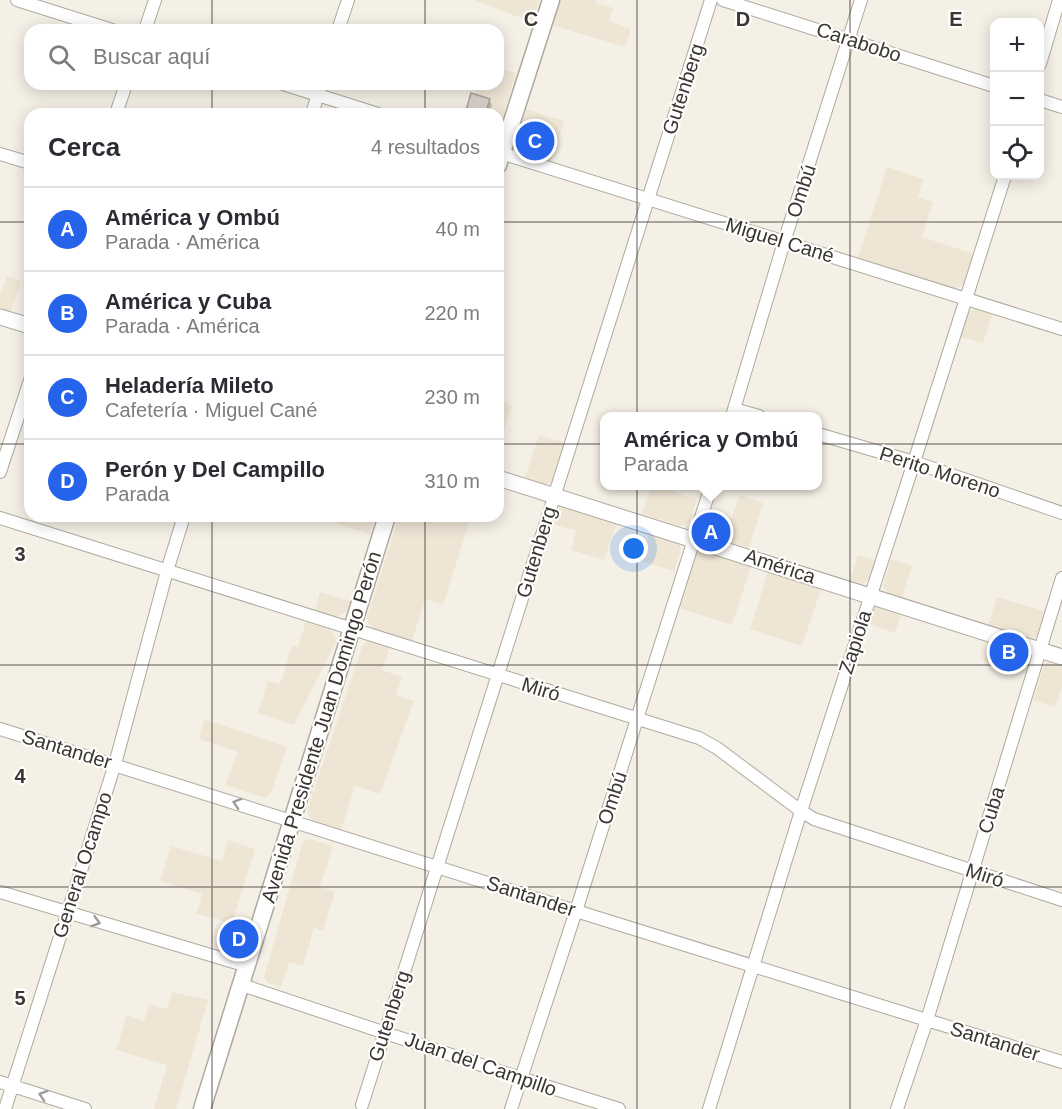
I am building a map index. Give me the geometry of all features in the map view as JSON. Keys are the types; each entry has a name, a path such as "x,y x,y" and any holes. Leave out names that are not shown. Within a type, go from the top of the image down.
{"main road":[{"path":"504,142 551,0"},
{"name":"Avenida Presidente Juan Domingo Perón","path":"202,1109 385,522"}],"street":[{"path":"17,0 93,24"},
{"path":"147,24 154,0"},
{"path":"340,24 348,0"},
{"name":"Gutenberg","path":"362,1105 711,0"},
{"name":"Carabobo","path":"723,0 990,85"},
{"name":"Ombú","path":"733,412 784,242 861,0"},
{"path":"1044,51 1059,0"},
{"path":"118,108 124,90"},
{"path":"314,108 320,90"},
{"path":"322,90 364,108"},
{"path":"1044,101 1062,107"},
{"path":"0,154 24,161"},
{"name":"Miguel Cané","path":"504,158 647,199 1062,329"},
{"name":"Zapiola","path":"709,1109 870,594 1004,180"},
{"path":"0,317 24,324"},
{"path":"0,472 24,398"},
{"name":"Perito Moreno","path":"822,435 914,462 1062,513"},
{"name":"América","path":"504,479 1062,657"},
{"name":"Ombú","path":"511,1109 710,490"},
{"name":"Miró","path":"0,518 699,738 814,819 1062,900"},
{"name":"General Ocampo","path":"5,1109 6,1084 67,913 115,764 182,522"},
{"name":"Cuba","path":"897,1109 973,872 1062,578"},
{"name":"Santander","path":"0,729 753,967 1062,1062"},
{"path":"0,892 247,966"},
{"name":"Juan del Campillo","path":"242,985 619,1109"},
{"path":"6,1084 85,1109"}],"shaded area":[{"path":"474,0 539,0 532,22"},
{"path":"559,0 596,0 596,3 613,8 609,21 631,29 625,47 551,25"},
{"path":"504,70 516,73 504,112 504,108 471,108 476,90 504,90"},
{"path":"526,109 564,121 551,162 522,153 518,148 517,139"},
{"path":"887,167 923,179 918,197 933,202 922,237 974,254 965,283 959,287 955,289 858,258"},
{"path":"7,276 21,281 9,316 0,312 0,295"},
{"path":"976,307 993,313 983,343 959,336 966,315"},
{"path":"504,402 512,405 504,430"},
{"path":"539,435 566,443 554,480 545,485 525,478"},
{"path":"650,490 668,490 697,500 689,523 680,526 642,514"},
{"path":"739,495 763,503 749,548 707,535 701,525 707,510 732,518"},
{"path":"559,507 617,521 604,560 571,550 576,531 553,524"},
{"path":"332,522 374,522 370,535"},
{"path":"397,522 469,522 443,605 425,599 412,641 375,630 367,618"},
{"path":"650,532 679,542 681,549 674,571 641,561"},
{"path":"696,548 752,563 732,625 676,607"},
{"path":"858,555 876,560 870,578 863,584 850,580"},
{"path":"891,559 912,566 902,597 888,593 883,588"},
{"path":"769,569 822,586 802,646 750,629"},
{"path":"320,592 351,601 350,604 339,616 315,610"},
{"path":"997,597 1047,612 1041,634 1033,639 988,625"},
{"path":"875,603 902,611 895,633 866,623 870,609"},
{"path":"306,622 328,628 335,636 336,642 294,725 258,713 268,681 280,684 292,646 298,647"},
{"path":"992,639 1031,654 1028,675 985,661"},
{"path":"368,640 390,646 382,670 402,677 396,695 414,701 380,794 355,786 341,830 312,821 307,811 362,647"},
{"path":"1050,659 1062,663 1062,686 1055,707 1033,700 1045,663"},
{"path":"204,719 287,747 271,793 265,798 225,785 238,752 199,739"},
{"path":"310,839 333,846 320,887 335,892 323,931 314,928 303,966 289,962 281,987 267,982 264,977 303,841"},
{"path":"228,840 255,849 232,923 196,914 202,894 160,881 171,846 222,861"},
{"path":"172,992 208,1000 176,1109 154,1109 167,1065 116,1050 127,1015 144,1021 149,1004 167,1009"}],"building":[{"path":"471,93 490,99 487,108 467,108"}],"place":[{"name":"Heladería Mileto","path":"535,141"},
{"name":"América y Ombú","path":"711,532"},
{"name":"América y Cuba","path":"1009,652"},
{"name":"Perón y Del Campillo","path":"239,939"}]}
